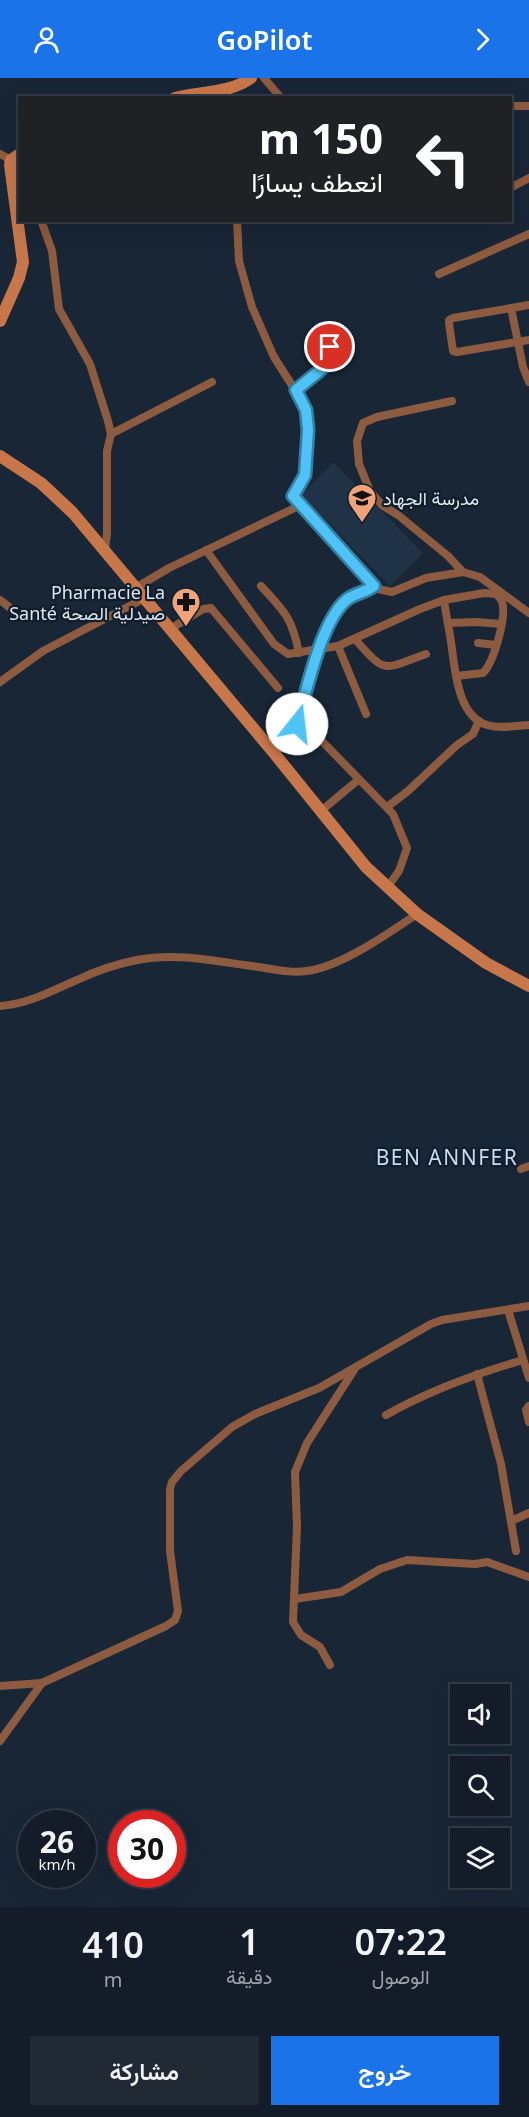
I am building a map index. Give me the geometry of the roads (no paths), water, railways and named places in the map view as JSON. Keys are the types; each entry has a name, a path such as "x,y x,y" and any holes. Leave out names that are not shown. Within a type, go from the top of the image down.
{"street":[{"path":"213,95 239,86 251,78"},
{"path":"264,78 279,96"},
{"path":"512,106 529,106"},
{"path":"13,157 18,210"},
{"path":"512,187 529,178"},
{"path":"0,321 19,278 23,262 19,222"},
{"path":"42,222 52,251 59,309 90,364 106,409 111,434 106,451 107,533 105,550"},
{"path":"237,222 239,261 252,307 274,357 306,410 308,430 305,475 293,495 374,586 383,591 392,592 426,578 463,572 480,577 529,613"},
{"path":"439,274 529,234"},
{"path":"529,305 449,320 453,351 529,340"},
{"path":"511,308 523,367 529,382"},
{"path":"296,390 323,368 337,328"},
{"path":"111,434 212,382"},
{"path":"452,401 377,417 363,423 357,441 359,464 370,491 382,505 398,515 448,556 463,572"},
{"path":"0,456 29,474 63,502 137,587 366,867 417,914 486,963 529,986"},
{"path":"137,587 206,550 301,505"},
{"path":"206,550 274,644 288,654 338,646 444,600 484,593 496,594 503,604 501,624 496,645 485,672 456,676"},
{"path":"261,586 288,617 294,628 300,653"},
{"path":"295,737 318,650 337,611 349,598 374,586"},
{"path":"0,682 43,651 145,598"},
{"path":"0,600 9,607"},
{"path":"444,600 457,685 468,710 478,721 486,725 499,727 529,725"},
{"path":"170,629 210,607 278,688"},
{"path":"448,623 501,624"},
{"path":"355,639 384,667 391,667 426,654"},
{"path":"478,643 496,645"},
{"path":"338,646 366,714"},
{"path":"387,807 408,791 457,745 473,735 478,721"},
{"path":"274,753 295,737 309,733 315,734 393,814 406,848 401,865 387,888"},
{"path":"321,811 358,780"},
{"path":"0,1006 45,996 74,981 115,965 155,957 179,957 286,971 314,970 342,959 417,914"},
{"path":"0,1686 42,1683 161,1629 177,1618 170,1551 172,1482 210,1444 246,1419 300,1396 436,1322 529,1306"},
{"path":"508,1310 529,1378"},
{"path":"386,1415 420,1396 477,1374 523,1360"},
{"path":"330,1665 320,1647 301,1635 294,1627 292,1613 295,1599 297,1527 295,1472 308,1443 356,1367"},
{"path":"477,1374 501,1464 516,1551"},
{"path":"529,1406 526,1410 529,1422"},
{"path":"511,1521 529,1513"},
{"path":"295,1599 341,1592 380,1569 407,1560 475,1564 487,1562 529,1578"},
{"path":"0,1741 42,1683"}],"place":[{"name":"مدرسة الجهاد","path":"362,524"},
{"name":"Pharmacie La Santé صيدلية الصحة","path":"186,628"}],"district":[{"name":"BEN ANNFER","path":"447,1157"}]}
